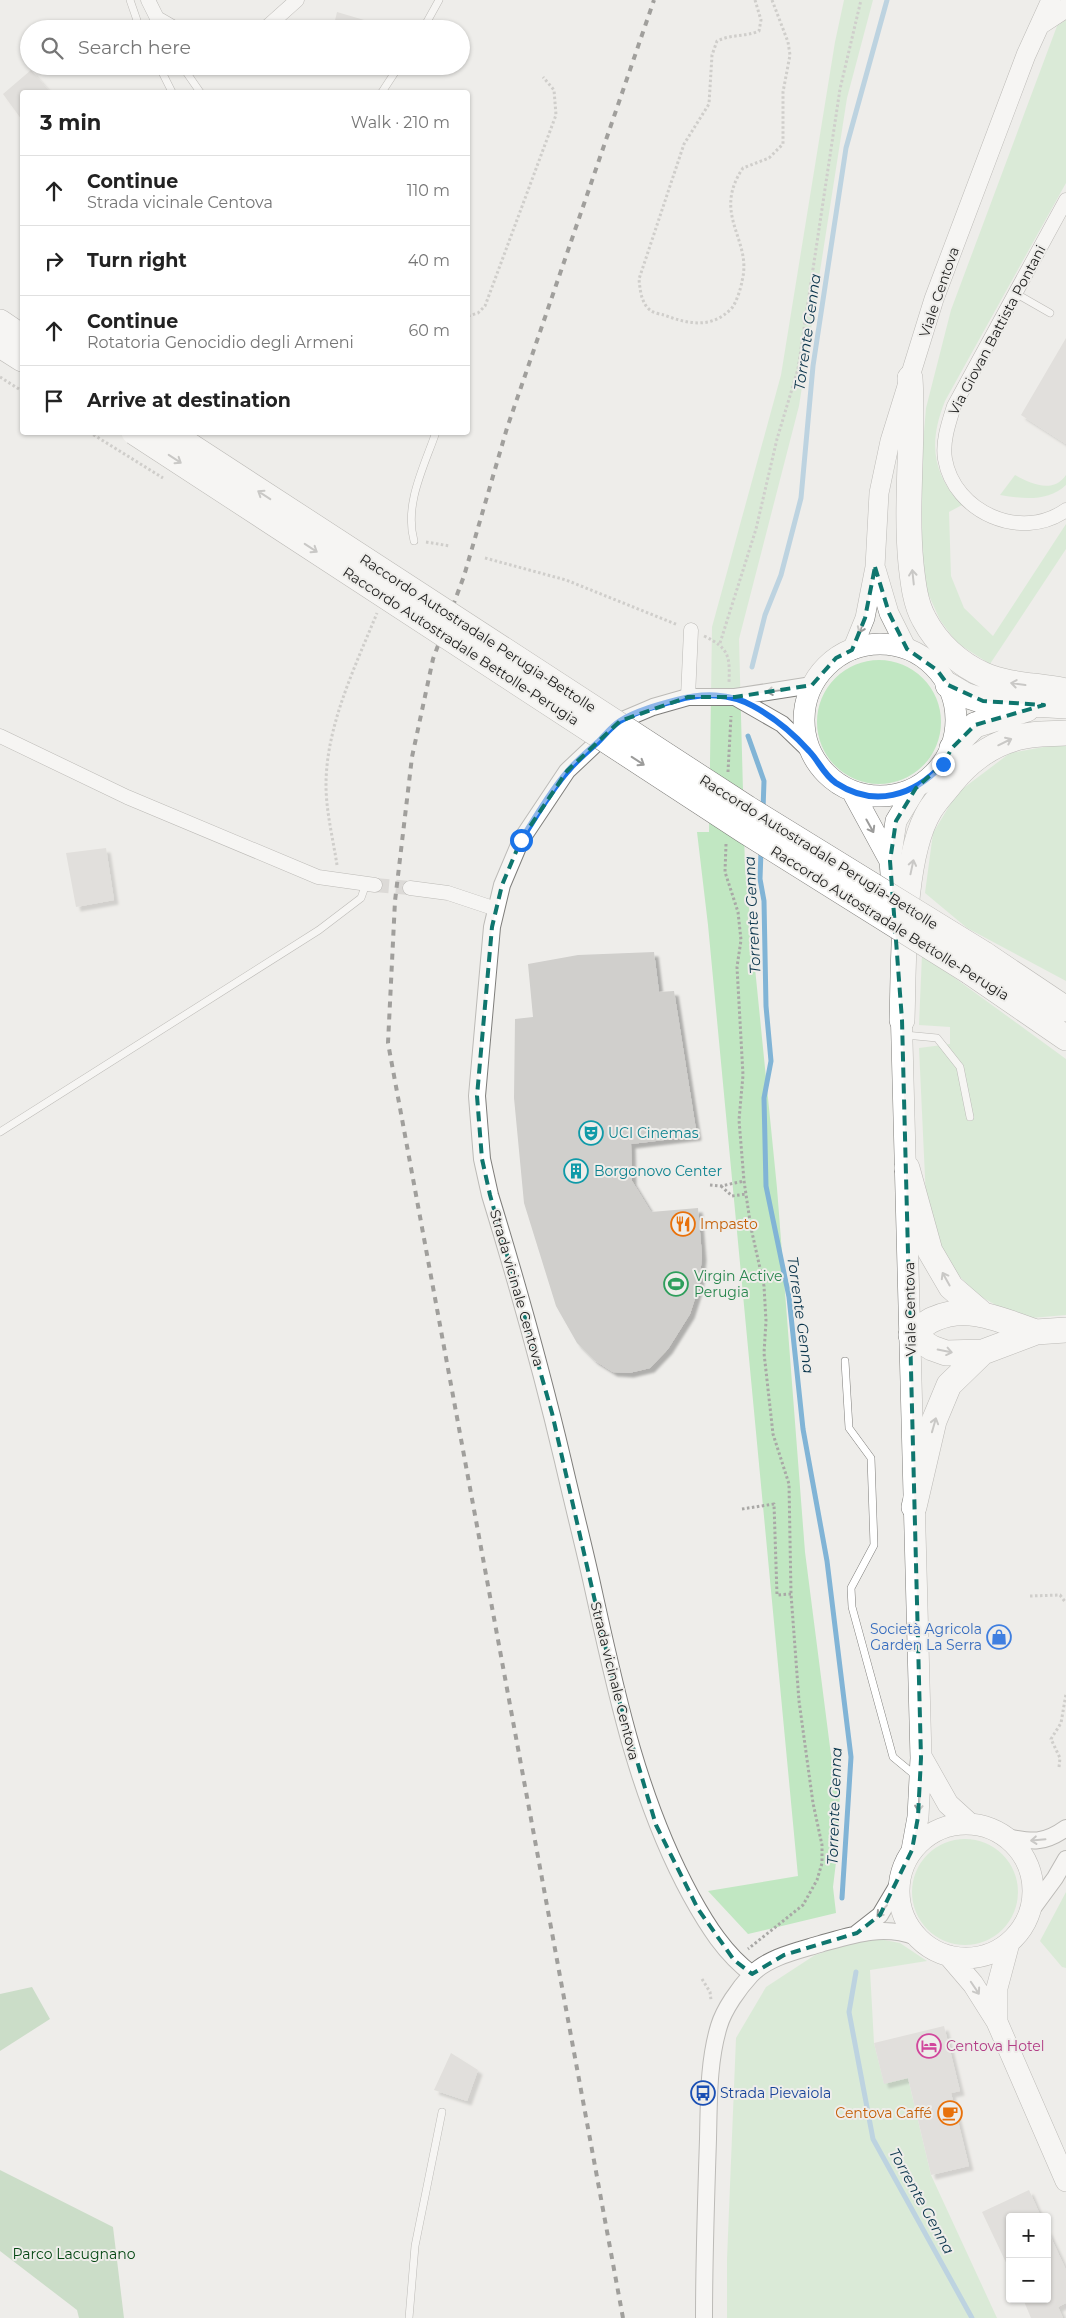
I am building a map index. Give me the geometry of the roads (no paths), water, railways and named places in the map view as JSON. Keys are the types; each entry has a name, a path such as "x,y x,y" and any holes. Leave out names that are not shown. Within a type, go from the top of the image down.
{"highway":[{"path":"0,322 20,336"},
{"path":"0,345 20,359"},
{"path":"910,378 912,413 907,525 914,586 924,619 945,648 965,665 1007,682 1066,691"},
{"name":"Raccordo Autostradale Bettolle-Perugia","path":"139,435 746,831 980,970 1066,1038"},
{"name":"Raccordo Autostradale Perugia-Bettolle","path":"174,435 746,808 980,970 1066,1008"},
{"path":"948,685 966,695 984,701 1055,705"},
{"path":"952,748 975,725 1012,712 1055,705"},
{"path":"902,1027 904,955 910,872 919,838 930,810 965,766 985,752 1012,739 1035,734 1066,733"},
{"path":"980,970 1030,971 1066,994"},
{"path":"980,970 1017,1015 1066,1051"},
{"path":"907,1168 930,1251 951,1287 980,1312 1036,1332"},
{"path":"980,1312 951,1313 933,1319 911,1335 932,1348 946,1353 983,1352 1036,1332 1066,1330"},
{"path":"914,1506 934,1421 948,1385 983,1352"}],"main road":[{"name":"Viale Centova","path":"875,566 879,493 890,441 934,299 1039,26 1052,0"},
{"path":"1039,26 1066,8"},
{"path":"875,566 889,613 907,649"},
{"path":"852,650 865,618 875,566"},
{"path":"870,645 889,645 907,649 924,658 938,670 948,685 956,712 956,727 952,748 943,764 931,777 916,788 895,795 873,796 852,791 828,775 810,752 804,730 805,707 812,685 829,664 852,650 870,645"},
{"path":"890,861 896,821 916,788"},
{"path":"852,791 890,861"},
{"name":"Viale Centova","path":"890,861 902,1027 907,1168 921,1758 918,1817 912,1850"},
{"name":"Viale Centova","path":"921,1758 948,1804 970,1824"},
{"path":"970,1824 986,1827 1006,1837 1016,1847 1030,1871 1033,1898 1030,1912 1023,1926 1009,1943 986,1955 966,1958 949,1956 930,1948 916,1937 905,1920 899,1902 899,1882 903,1865 912,1850 926,1836 944,1827 970,1824"},
{"path":"997,2022 997,1988 1009,1943"},
{"path":"949,1956 973,1984 997,2022 1053,2145 1066,2181"}],"street":[{"path":"148,0 158,20"},
{"path":"275,20 297,0"},
{"name":"Via Giovan Battista Pontani","path":"1066,200 954,406 946,431 945,458 952,482 972,506 988,516 1026,524 1059,515 1066,510"},
{"path":"688,697 690,630"},
{"name":"Strada vicinale Centova","path":"752,1974 734,1960 698,1909 679,1874 656,1825 632,1752 613,1680 552,1412 482,1159 477,1096 492,927 502,885 521,840 567,771 620,721 653,707 688,697 732,690 812,685"},
{"path":"732,690 782,724 810,752"},
{"path":"0,736 126,797 318,878 371,885"},
{"path":"410,888 448,892 496,909"},
{"path":"1006,1837 1026,1841 1044,1841 1066,1828"},
{"path":"1030,1912 1055,1878 1066,1859"},
{"path":"857,1933 880,1915 899,1882"},
{"path":"704,2318 705,2219 713,2054 720,2024 731,2003 752,1974 784,1954 857,1933 882,1930 905,1932 916,1937"}],"lane":[{"path":"130,0 137,20"},
{"path":"428,20 439,0"},
{"path":"163,75 171,90"},
{"path":"188,75 199,90"},
{"path":"383,90 393,75"},
{"path":"1015,293 1050,313"},
{"path":"414,541 410,528 412,504 435,435"},
{"path":"0,1132 319,930 361,898 371,885"},
{"path":"902,1027 937,1038 960,1067 970,1117"},
{"path":"845,1361 849,1428 871,1458 874,1545 851,1588 852,1607 893,1757 920,1780"},
{"path":"410,2318 415,2246 442,2112"}],"waterway":[{"name":"Torrente Genna","path":"752,667 765,615 781,575 801,498 813,366 846,148 887,0"},
{"name":"Torrente Genna","path":"748,736 764,781 763,810"},
{"name":"Torrente Genna","path":"761,851 760,879 764,901 766,1006 771,1061 764,1098 766,1186 789,1297 803,1429 827,1561 851,1757 842,1898"},
{"name":"Torrente Genna","path":"856,1972 849,2012 873,2139 972,2318"}],"tunnel":[{"path":"375,885 410,888"}],"railway":[{"path":"623,2318 388,1043 395,901 412,757 433,659 464,576 507,428 654,0"}],"place":[{"name":"UCI Cinemas","path":"591,1133"},
{"name":"Borgonovo Center","path":"576,1171"},
{"name":"Impasto","path":"683,1224"},
{"name":"Virgin Active Perugia","path":"676,1284"},
{"name":"Società Agricola Garden La Serra","path":"999,1637"},
{"name":"Centova Hotel","path":"929,2046"},
{"name":"Strada Pievaiola","path":"703,2093"},
{"name":"Centova Caffé","path":"950,2113"}],"park label":[{"name":"Parco Lacugnano","path":"74,2254"}]}
